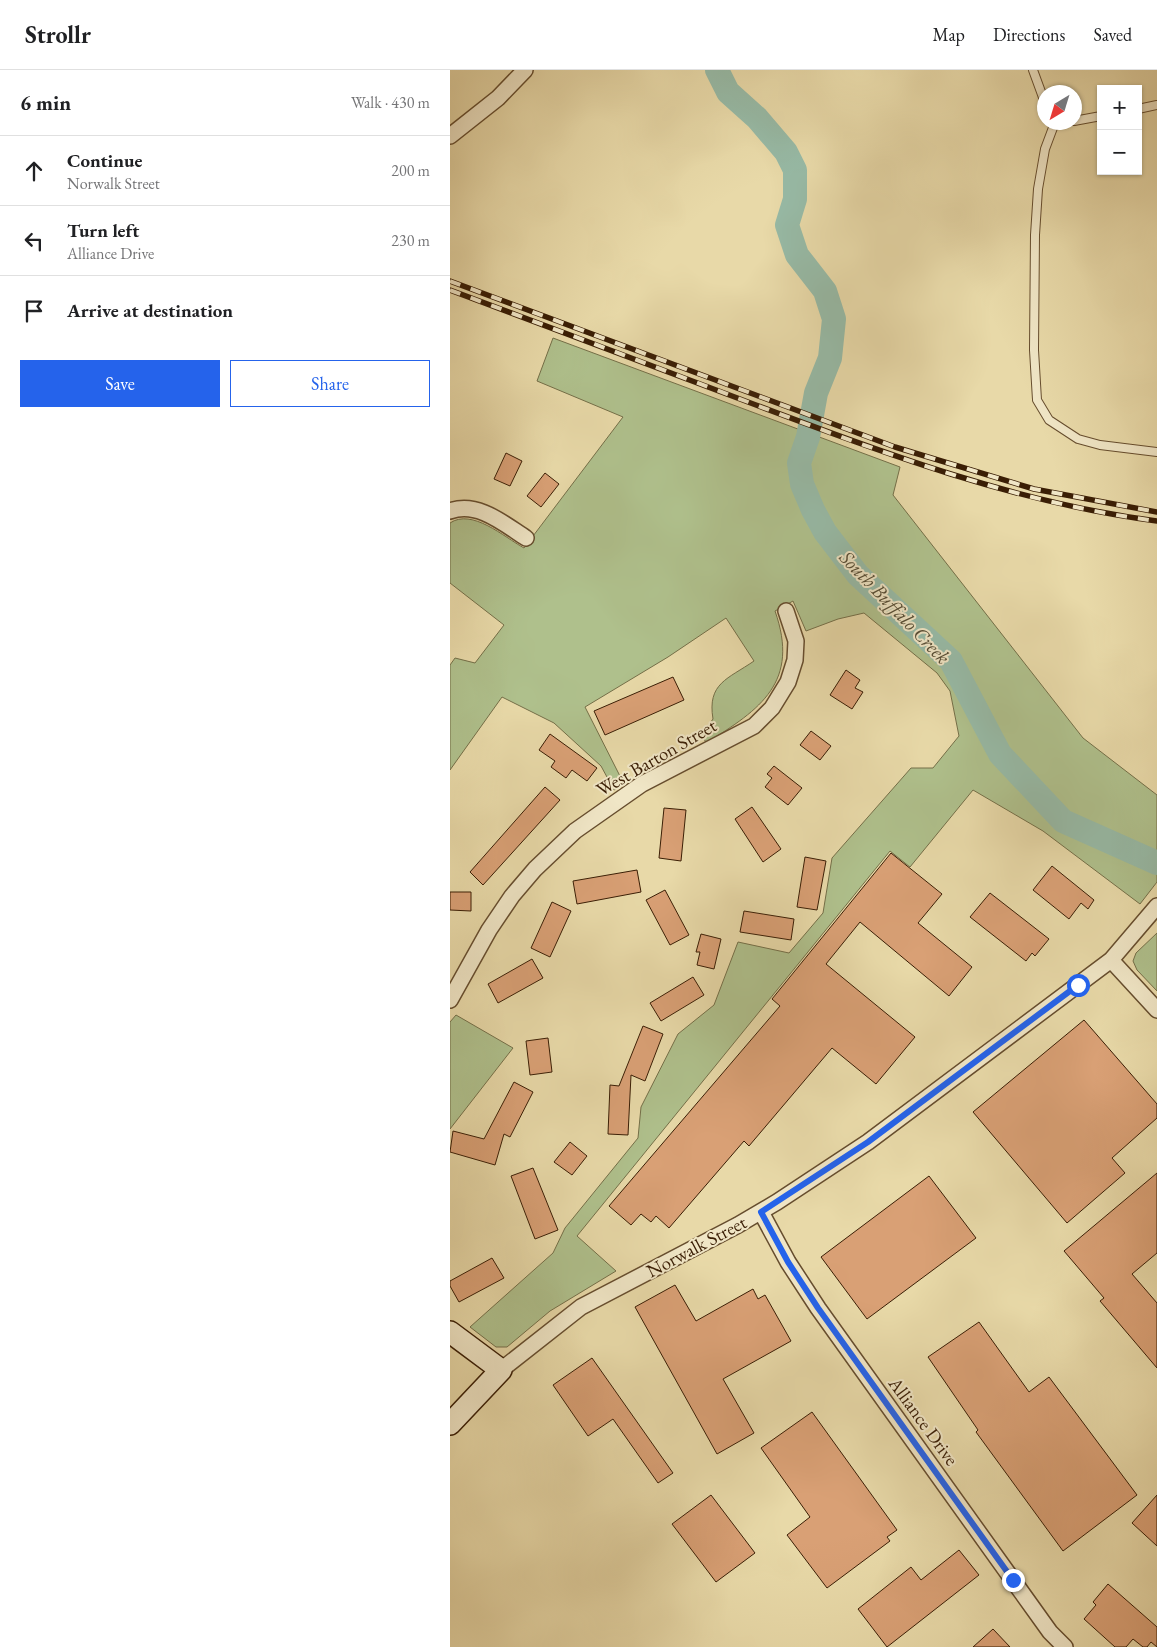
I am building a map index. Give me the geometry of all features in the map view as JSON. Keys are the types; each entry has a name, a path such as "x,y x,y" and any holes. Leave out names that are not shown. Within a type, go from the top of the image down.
{"street":[{"path":"452,130 498,98 525,70"},
{"path":"450,511 464,507 477,510 526,538"},
{"name":"West Barton Street","path":"450,1000 489,930 512,896 535,869 575,831 642,784 754,726 772,708 788,682 795,660 796,641 786,610"},
{"name":"Norwalk Street","path":"450,1424 501,1370 581,1307 761,1212 868,1142 1111,960 1157,906"},
{"path":"1111,960 1157,1010"},
{"name":"Alliance Drive","path":"761,1212 788,1262 818,1308 1050,1632 1065,1647"},
{"path":"450,1332 501,1370"}],"lane":[{"path":"1033,70 1038,85"},
{"path":"1142,108 1157,105"},
{"path":"1082,120 1097,117"},
{"path":"1052,130 1045,149 1038,189 1035,235 1034,350 1037,400 1049,420 1059,429 1078,439 1100,445 1157,452"}],"green space":[{"path":"553,338 900,467 893,495 1083,738 1157,795 1157,882 1140,904 1043,831 973,790 910,867 890,851 577,1236 616,1271 550,1311 507,1347 496,1347 470,1327 553,1253 565,1228 638,1138 641,1107 678,1034 714,1005 738,942 789,953 823,913 832,858 911,768 933,768 959,736 950,691 937,673 864,613 838,619 806,631 793,601 775,611 781,636 782,657 779,675 771,691 744,718 706,743 702,734 713,719 713,697 716,690 728,678 754,661 726,618 668,657 585,707 624,784 614,790 601,766 554,723 502,697 450,770 450,665 455,658 475,663 504,625 450,583 450,523 459,519 478,521 524,548 623,417 537,381"},
{"path":"1157,933 1157,991 1137,970 1133,961 1136,953"},
{"path":"456,1015 513,1048 450,1129 450,1022"}],"building":[{"path":"506,453 522,461 510,486 494,479"},
{"path":"545,473 559,484 541,507 527,496"},
{"path":"846,670 860,680 855,688 863,692 852,709 830,695"},
{"path":"673,677 684,700 605,735 594,711"},
{"path":"811,731 831,746 820,760 800,745"},
{"path":"550,734 597,768 587,781 572,770 566,778 551,767 555,761 539,750"},
{"path":"774,766 802,788 788,805 765,787 772,778 767,774"},
{"path":"545,787 560,800 483,885 470,872"},
{"path":"752,807 781,849 763,862 735,819"},
{"path":"664,808 686,810 681,861 659,858"},
{"path":"891,853 942,894 918,923 972,967 949,996 860,922 826,964 915,1037 876,1084 832,1048 749,1146 744,1141 669,1228 656,1216 651,1222 641,1214 631,1225 609,1206 780,1006 772,999"},
{"path":"805,857 826,861 817,910 797,907"},
{"path":"1052,866 1094,900 1088,909 1081,903 1069,919 1033,890"},
{"path":"637,870 641,892 577,904 573,881"},
{"path":"665,890 689,935 670,945 646,900"},
{"path":"450,892 471,892 471,911 450,910"},
{"path":"990,893 1049,939 1035,956 1032,953 1026,961 970,917"},
{"path":"552,902 571,911 550,957 531,948"},
{"path":"744,911 794,919 791,940 740,932"},
{"path":"701,934 721,939 714,969 697,965 700,952 696,952"},
{"path":"532,959 543,978 498,1003 488,984"},
{"path":"693,977 704,995 661,1021 650,1003"},
{"path":"1084,1020 1157,1104 1157,1118 1112,1158 1125,1173 1067,1223 973,1112"},
{"path":"643,1026 663,1034 645,1081 631,1075 628,1135 608,1134 610,1085 619,1086"},
{"path":"548,1038 552,1072 530,1075 526,1041"},
{"path":"514,1082 533,1092 510,1137 504,1134 495,1165 450,1152 453,1131 484,1139"},
{"path":"570,1142 587,1156 572,1175 554,1162"},
{"path":"533,1168 558,1230 535,1239 511,1176"},
{"path":"1157,1173 1157,1253 1132,1274 1157,1303 1157,1368 1100,1301 1104,1298 1064,1251"},
{"path":"929,1176 976,1238 867,1319 821,1257"},
{"path":"492,1258 504,1278 459,1302 450,1286 450,1281"},
{"path":"675,1285 696,1321 753,1289 758,1299 765,1295 791,1341 723,1379 754,1433 717,1454 635,1307"},
{"path":"979,1322 1029,1392 1049,1377 1137,1495 1063,1551 976,1432 978,1430 928,1357"},
{"path":"592,1358 673,1473 658,1483 613,1419 588,1436 553,1385"},
{"path":"812,1412 897,1530 887,1537 890,1541 827,1588 787,1535 810,1517 761,1448"},
{"path":"711,1495 755,1553 716,1582 672,1524"},
{"path":"1157,1495 1157,1546 1132,1523"},
{"path":"959,1550 979,1575 887,1647 858,1609 911,1567 921,1580"},
{"path":"1108,1584 1157,1627 1157,1647 1151,1642 1147,1647 1143,1647 1133,1639 1126,1647 1115,1647 1084,1619 1096,1605 1093,1602"},
{"path":"993,1629 1010,1647 973,1647"}],"waterway":[{"name":"South Buffalo Creek","path":"717,70 728,92 757,118 786,152 795,170 795,199 787,225 797,255 825,291 834,319 830,358 816,393 808,437 799,463 802,484 825,532 858,575 951,661 1000,754 1063,821 1157,863"}],"railway":[{"path":"450,281 895,447 1034,489 1157,512"},
{"path":"450,290 798,421 949,474 1052,502 1104,513 1157,521"}],"route":[{"path":"1013,1580 818,1308 788,1262 761,1212 868,1142 1078,985"}]}
